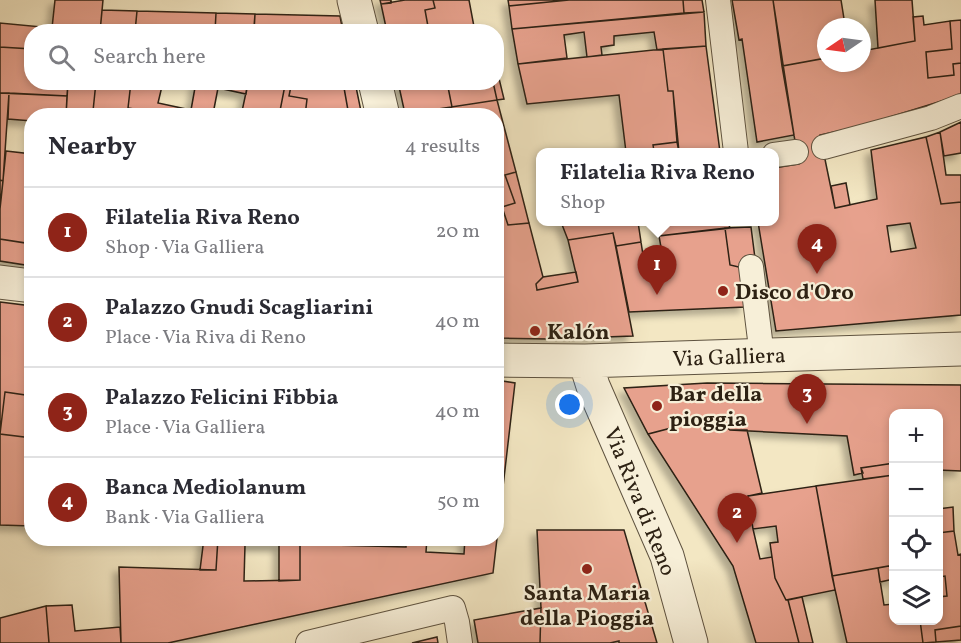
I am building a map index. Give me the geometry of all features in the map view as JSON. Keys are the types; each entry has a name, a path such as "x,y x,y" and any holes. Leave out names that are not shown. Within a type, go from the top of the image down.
{"street":[{"path":"354,0 360,24"},
{"path":"377,90 381,108"},
{"path":"0,282 24,285"},
{"name":"Via Galliera","path":"504,360 585,361 961,349"},
{"name":"Via Riva di Reno","path":"585,361 593,386 667,555 691,643"}],"lane":[{"path":"718,0 735,148"},
{"path":"824,147 931,118 961,106"},
{"path":"751,267 762,356"},
{"path":"308,643 453,608 460,643"}],"building":[{"path":"55,0 103,0 101,24 52,24"},
{"path":"380,0 391,0 391,3 381,4"},
{"path":"405,0 433,0 435,8 425,10 428,24 385,24 381,4"},
{"path":"433,0 469,0 474,24 428,24 425,10 435,8"},
{"path":"508,0 569,0 509,6"},
{"path":"569,0 683,0 684,13 512,29 509,6"},
{"path":"683,0 702,0 704,12 684,13"},
{"path":"732,0 773,0 794,135 757,142 742,39 739,40"},
{"path":"773,0 841,0 844,18 817,18 817,60 782,66"},
{"path":"875,0 912,0 915,41 878,48"},
{"path":"102,10 137,11 136,24 101,24"},
{"path":"137,11 216,13 215,24 136,24"},
{"path":"704,12 706,46 657,50 654,32 614,36 614,45 601,47 602,55 587,57 584,32 564,35 567,58 518,64 512,29"},
{"path":"216,13 255,14 254,24 215,24"},
{"path":"255,14 340,16 342,24 254,24"},
{"path":"923,16 924,25 950,21 952,49 926,52 928,78 954,75 953,64 961,63 961,95 861,126 820,135 835,208 877,199 871,150 926,137 941,204 961,202 961,315 776,331 759,226 779,226 779,167 799,164 782,66 817,60 817,72 871,72 871,49 915,41 913,17","holes":["910,223 916,248 891,252 887,226"]},
{"path":"961,20 961,63 953,64 954,75 928,78 926,52 952,49 950,21"},
{"path":"0,23 24,25 24,48 0,47"},
{"path":"706,46 719,148 679,148 673,91 668,91 663,49"},
{"path":"0,47 24,48 24,90 67,90 67,96 0,93"},
{"path":"663,49 668,91 673,91 677,142 653,145 654,148 626,148 619,95 527,104 518,64"},
{"path":"68,90 95,90 93,108 66,108"},
{"path":"95,90 130,90 128,108 93,108"},
{"path":"130,90 161,90 158,103 182,108 128,108"},
{"path":"195,90 218,90 214,108 191,108"},
{"path":"227,90 247,90 246,94"},
{"path":"247,90 284,90 281,108 243,108"},
{"path":"284,90 290,90 289,96 307,99 306,108 281,108"},
{"path":"290,90 344,90 348,108 306,108 307,99 289,96"},
{"path":"344,90 357,90 360,108 348,108"},
{"path":"400,90 449,90 452,107 404,108"},
{"path":"449,90 495,90 497,100 452,107"},
{"path":"495,90 502,90 504,99 497,100"},
{"path":"0,93 9,93 3,181 0,180"},
{"path":"9,93 67,96 66,108 24,108 24,120 8,119"},
{"path":"497,100 499,108 444,108"},
{"path":"961,122 961,153 944,156 940,132"},
{"path":"504,127 516,172 505,175 515,203 504,206"},
{"path":"940,132 946,175 961,175 961,202 941,204 926,137"},
{"path":"677,142 678,148 654,148 653,145"},
{"path":"6,151 24,153 24,243 0,239 0,209"},
{"path":"516,172 529,223 508,225 504,206 515,203 505,175"},
{"path":"0,180 3,181 0,209"},
{"path":"846,183 850,205 835,208 831,186"},
{"path":"504,213 508,225 529,223 543,277 536,284 537,290 578,282 568,240 613,233 633,336 504,338"},
{"path":"563,226 639,226 641,242 616,246 613,233 568,240"},
{"path":"658,226 729,226 730,228 659,236"},
{"path":"751,227 756,266 743,268 730,265 725,228"},
{"path":"725,228 730,265 743,268 745,307 629,312 616,246 641,242 643,255 662,253 659,236"},
{"path":"0,239 24,243 24,265 0,261"},
{"path":"576,272 578,282 537,290 536,284 543,277"},
{"path":"0,302 24,305 24,395 5,392 0,434"},
{"path":"504,381 515,383 504,478"},
{"path":"707,383 961,385 961,471 943,470 943,409 889,409 889,464 861,468 863,473 854,475 847,436 730,430 713,417 648,434 624,388"},
{"path":"5,392 24,395 24,437 0,434"},
{"path":"713,417 730,430 747,430 762,493 748,496 760,559 772,557 775,578 788,600 799,643 756,643 733,566 648,434"},
{"path":"0,434 24,437 24,526 0,525"},
{"path":"889,464 889,476 863,479 861,468"},
{"path":"889,476 889,566 832,576 816,486"},
{"path":"816,486 835,590 786,600 775,578 770,543 778,542 776,526 753,529 748,496"},
{"path":"953,507 954,531 943,532 943,508"},
{"name":"Santa Maria della Pioggia","path":"537,530 624,530 657,643 619,643 619,641 540,643 541,608"},
{"path":"954,531 958,555 961,554 961,626 935,630 936,642 923,643 921,625 943,625 943,596 947,596 945,576 943,576 943,532"},
{"path":"203,546 218,546 216,570 200,570"},
{"path":"218,546 245,546 244,581 300,580 300,546 426,546 426,552 464,554 464,546 496,546 493,573 168,643 121,643 119,567 216,570"},
{"path":"279,546 300,546 300,580 279,581"},
{"path":"889,566 889,580 880,582 878,568"},
{"path":"878,568 884,605 889,604 889,625 921,625 923,643 847,643 832,576"},
{"path":"943,576 945,576 947,596 943,596"},
{"path":"802,597 813,643 799,643 788,600"},
{"path":"72,605 75,631 120,627 121,643 49,643 46,606"},
{"path":"46,606 49,643 0,643 0,618"},
{"path":"541,608 540,643 478,643 474,620"},
{"path":"961,626 961,640 936,642 935,630"},
{"path":"437,637 438,643 412,643"}],"place":[{"name":"Banca Mediolanum","path":"817,274"},
{"name":"Disco d'Oro","path":"723,291"},
{"name":"Filatelia Riva Reno","path":"657,295"},
{"name":"Kalón","path":"535,331"},
{"name":"Bar della pioggia","path":"657,406"},
{"name":"Palazzo Felicini Fibbia","path":"807,424"},
{"name":"Palazzo Gnudi Scagliarini","path":"737,543"},
{"name":"Santa Maria della Pioggia","path":"587,569"}]}
